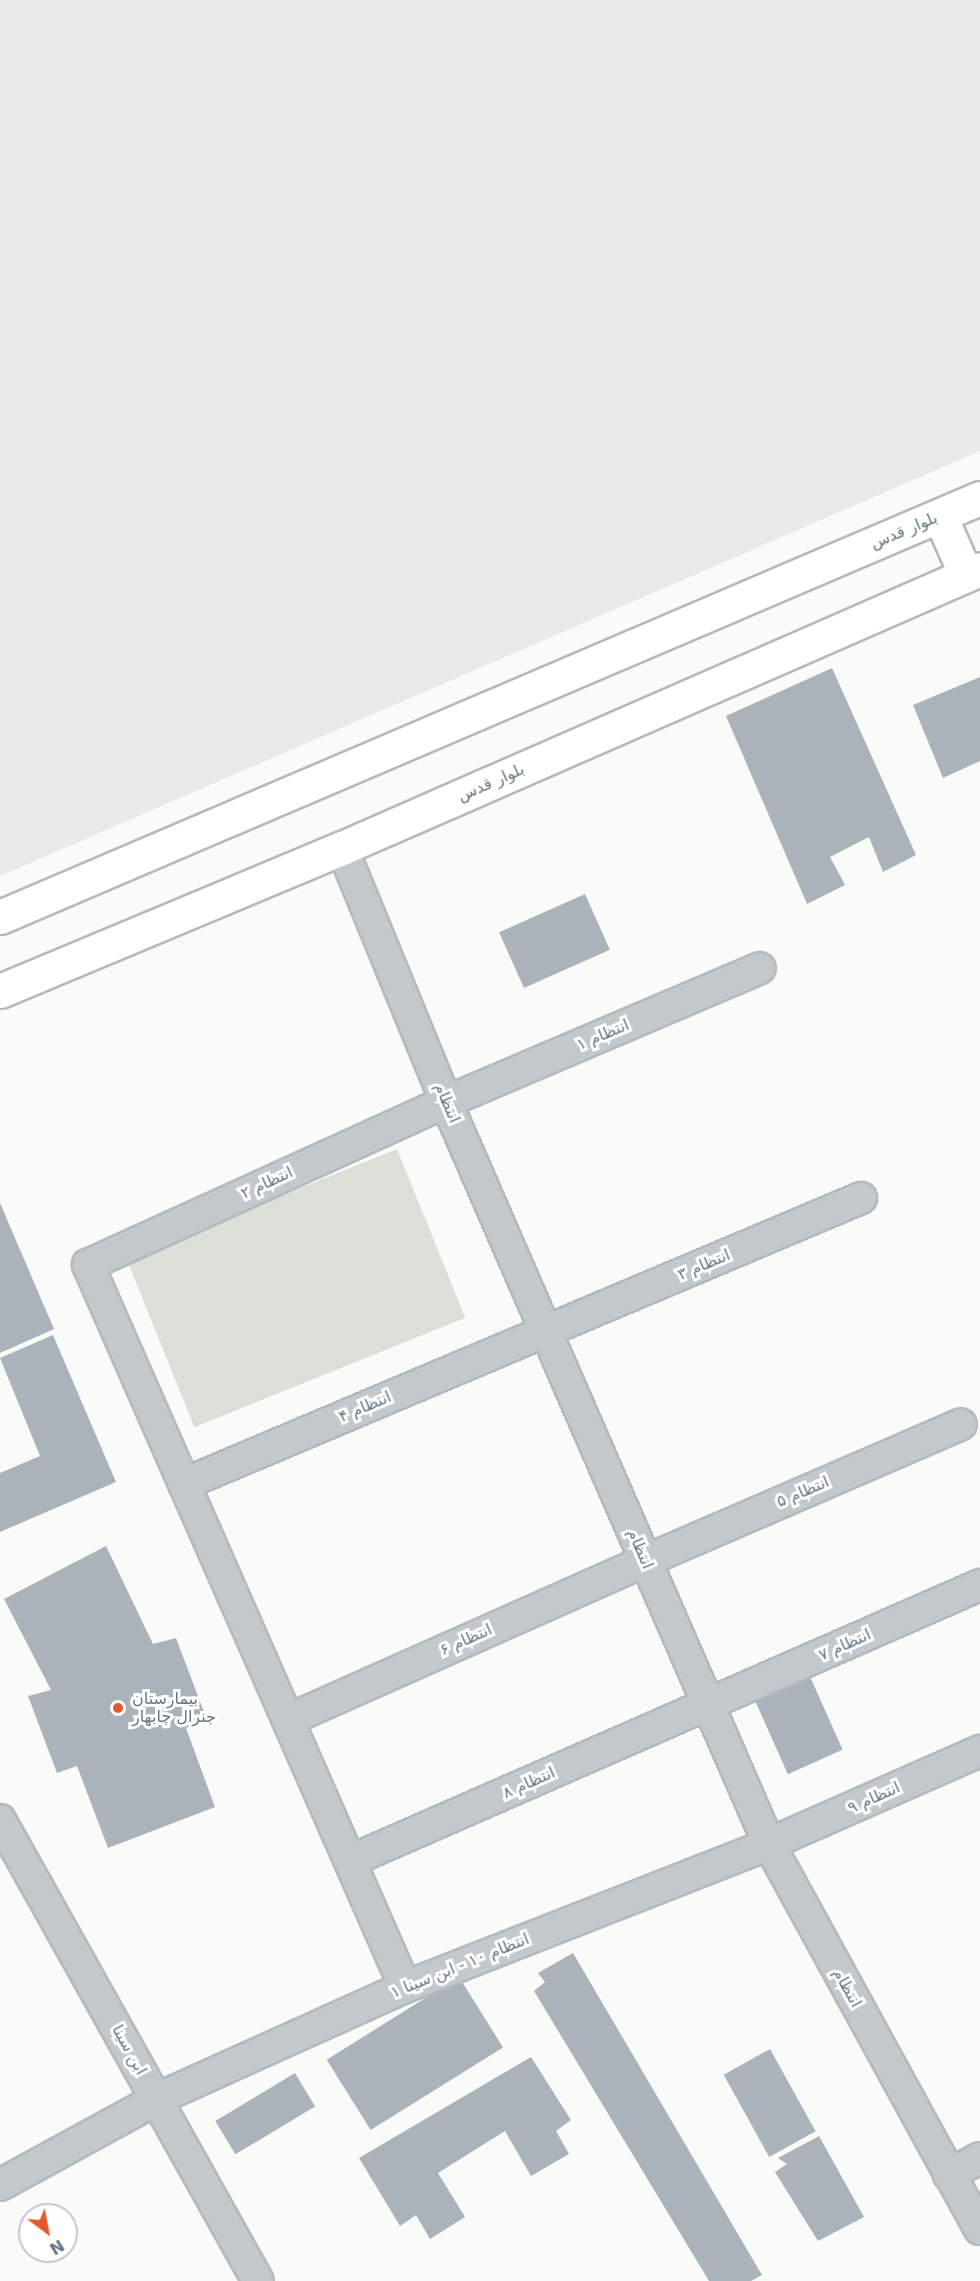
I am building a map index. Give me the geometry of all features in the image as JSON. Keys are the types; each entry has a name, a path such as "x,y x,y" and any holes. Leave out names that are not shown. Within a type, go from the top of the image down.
{"main road":[{"name":"بلوار قدس","path":"0,917 980,498"},
{"path":"940,516 973,572"},
{"name":"بلوار قدس","path":"0,992 342,848 973,572"}],"street":[{"name":"انتظام","path":"342,848 446,1102 769,1844 980,2229"},
{"name":"انتظام ۱","path":"446,1102 760,968"},
{"name":"انتظام ۲","path":"184,1484 88,1265 446,1102"},
{"name":"انتظام ۳","path":"548,1332 861,1198"},
{"name":"انتظام ۴","path":"184,1484 548,1332"},
{"name":"انتظام ۵","path":"645,1561 960,1424"},
{"path":"184,1484 405,1987"},
{"name":"انتظام ۶","path":"288,1720 645,1561"},
{"name":"انتظام ۷","path":"709,1704 980,1585"},
{"name":"انتظام ۸","path":"350,1861 709,1704"},
{"name":"انتظام ۹","path":"769,1844 980,1751"},
{"name":"ابن سینا","path":"0,1820 258,2281"},
{"name":"انتظام ۱۰ - ابن سینا ۱","path":"0,2185 157,2099 405,1987 769,1844"},
{"path":"949,2175 980,2158"}],"shaded area":[{"path":"0,0 980,0 980,451 0,876"},
{"path":"397,1149 465,1318 194,1427 126,1258"}],"building":[{"path":"832,668 916,855 883,872 869,837 830,857 845,885 807,904 726,716"},
{"path":"980,677 980,761 943,778 913,705"},
{"path":"585,894 610,950 524,988 499,932"},
{"path":"0,1203 54,1329 0,1353"},
{"path":"53,1335 116,1482 0,1532 0,1473 40,1456 0,1358"},
{"name":"بیمارستان جنرال چابهار","path":"106,1546 153,1644 176,1638 207,1720 186,1728 215,1807 108,1848 77,1766 57,1773 28,1696 51,1690 4,1599"},
{"path":"804,1663 843,1750 788,1774 749,1687"},
{"path":"573,1953 762,2275 751,2281 709,2281 534,1991 545,1982 538,1973"},
{"path":"459,1977 503,2047 371,2130 327,2060"},
{"path":"770,2049 816,2131 769,2157 724,2075"},
{"path":"531,2057 571,2120 556,2131 569,2154 531,2176 505,2131 438,2173 465,2217 430,2239 416,2215 400,2226 359,2158"},
{"path":"295,2073 315,2106 235,2154 215,2121"},
{"path":"819,2136 864,2217 818,2241 775,2172 787,2164 778,2158"}],"place":[{"name":"بیمارستان جنرال چابهار","path":"118,1708"}]}
